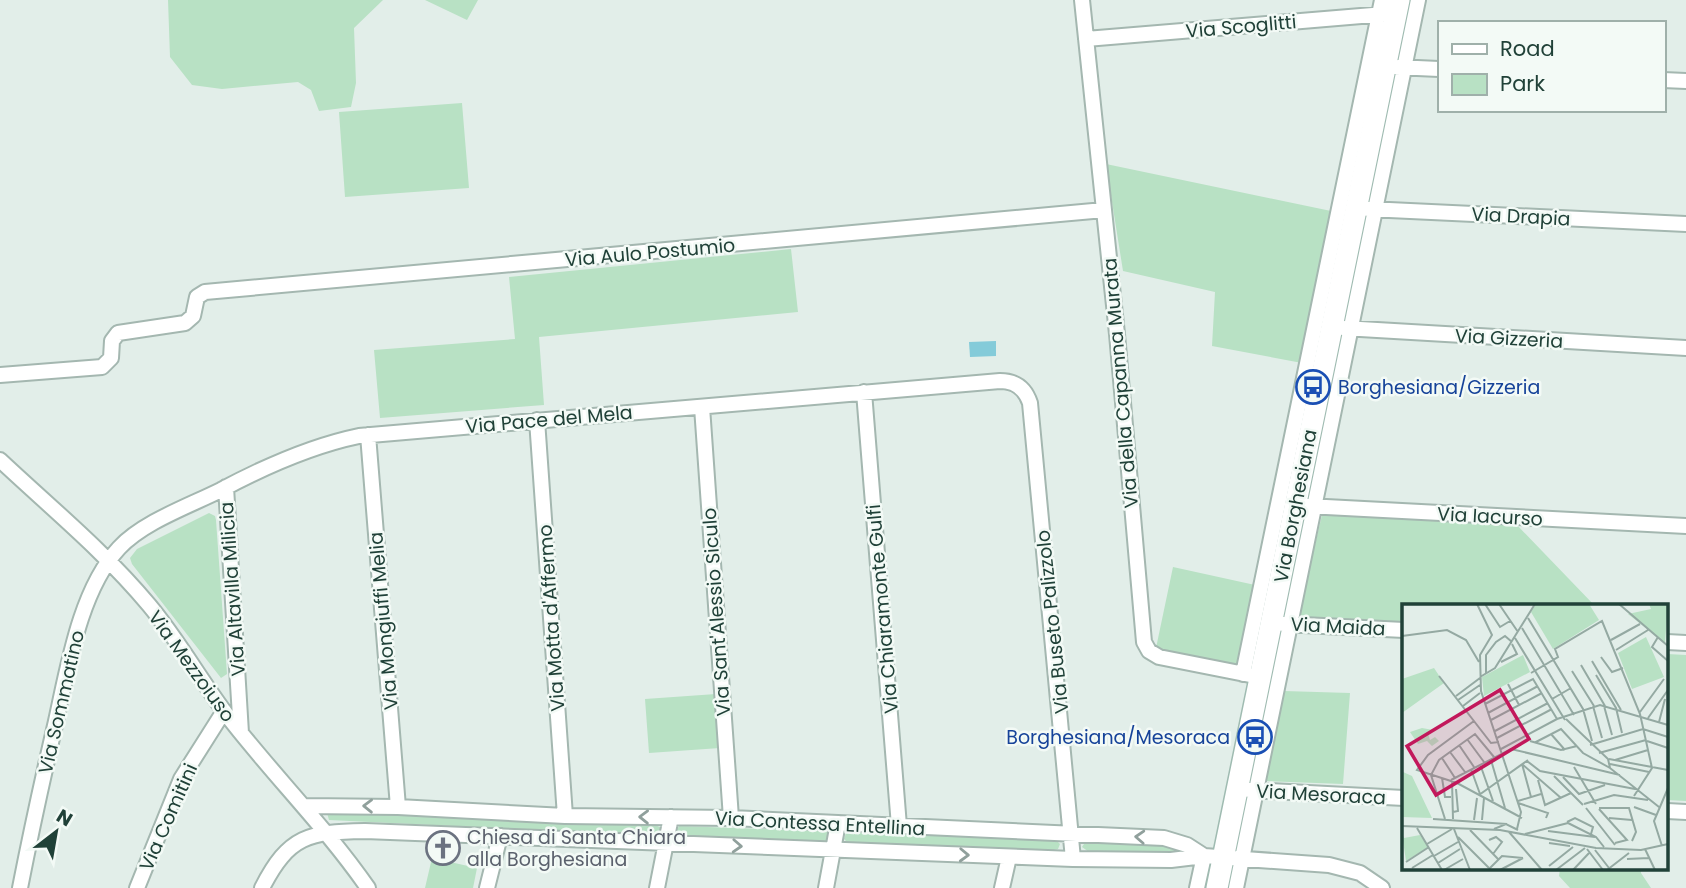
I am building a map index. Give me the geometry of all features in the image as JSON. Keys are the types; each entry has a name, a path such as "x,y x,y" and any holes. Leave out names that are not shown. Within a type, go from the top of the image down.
{"street":[{"name":"Via della Capanna Murata","path":"1082,0 1144,642 1149,651 1159,657 1252,675"},
{"name":"Via Borghesiana","path":"1217,888 1223,859 1247,790 1395,67 1418,0"},
{"name":"Via Scoglitti","path":"1086,39 1389,7"},
{"name":"Via Borghesiana","path":"1389,7 1395,67"},
{"name":"Via Borghesiana","path":"1247,790 1252,675 1389,7"},
{"path":"1395,67 1438,69"},
{"path":"1665,80 1686,81"},
{"name":"Via Drapia","path":"1366,209 1686,224"},
{"name":"Via Aulo Postumio","path":"0,375 102,367 111,358 112,341 117,333 185,323 193,316 197,297 205,292 1104,211"},
{"name":"Via Gizzeria","path":"1341,328 1686,348"},
{"name":"Via Pace del Mela","path":"108,562 122,545 140,531 226,487 328,444 368,435 1003,381 1021,387"},
{"name":"Via Buseto Palizzolo","path":"1021,387 1031,406 1073,859"},
{"name":"Via Chiaramonte Gulfi","path":"864,393 899,826"},
{"name":"Via Sant'Alessio Siculo","path":"702,407 731,818"},
{"name":"Via Motta d'Affermo","path":"537,420 565,816"},
{"name":"Via Mongiuffi Melia","path":"368,435 398,807"},
{"name":"Via Mezzoiuso","path":"0,460 139,594 166,627 241,733 326,832 368,888"},
{"name":"Via Altavilla Milicia","path":"226,487 241,733"},
{"name":"Via Iacurso","path":"1304,506 1686,526"},
{"name":"Via Sommatino","path":"20,888 73,644 91,596 108,562"},
{"name":"Via Borghesiana","path":"1252,675 1280,624"},
{"name":"Via Maida","path":"1280,624 1402,629"},
{"path":"1668,642 1686,643"},
{"name":"Via Comitini","path":"137,888 181,779 224,711"},
{"name":"Via Mesoraca","path":"1247,790 1402,798"},
{"name":"Via Contessa Entellina","path":"304,806 398,807 565,816 731,818 1169,839 1223,859"},
{"path":"1668,811 1686,812"},
{"path":"657,888 671,817"},
{"path":"826,888 838,823"},
{"name":"Via Contessa Entellina","path":"326,832 365,831 1073,859 1223,859"},
{"path":"262,888 272,868 286,852 303,839 326,832"},
{"path":"487,888 500,836"},
{"path":"1002,888 1009,857"},
{"name":"Via Borghesiana","path":"1197,888 1223,859"},
{"name":"Via Borghesiana","path":"1223,859 1236,888"},
{"path":"1223,859 1338,866 1365,875 1382,888"}],"green space":[{"path":"168,0 383,0 354,28 356,83 351,107 319,111 311,90 298,82 222,89 192,85 170,57"},
{"path":"425,0 478,0 467,20"},
{"path":"462,103 469,188 345,197 339,112"},
{"path":"1106,164 1331,211 1302,363 1212,346 1215,292 1123,271"},
{"path":"791,249 798,312 539,337 544,405 380,418 374,350 515,339 509,277"},
{"path":"209,513 215,516 216,520 227,674 221,678 130,558 137,549"},
{"path":"1322,515 1516,524 1593,604 1402,604 1402,624 1297,620"},
{"path":"1173,567 1255,585 1238,666 1156,648"},
{"path":"1668,654 1686,655 1686,801 1668,800"},
{"path":"1284,691 1350,693 1343,784 1265,781"},
{"path":"716,694 720,748 649,753 645,699"},
{"path":"342,809 655,825 662,828 662,832 657,836 329,820 327,813"},
{"path":"679,826 831,833 828,842 679,837 676,832"},
{"path":"851,831 1055,839 1060,844 1058,849 1049,851 849,844 844,839 846,833"},
{"path":"1086,841 1176,844 1185,850 1180,856 1089,852 1082,847"},
{"path":"432,858 477,868 473,888 425,888"},
{"path":"1560,870 1641,870 1651,888 1570,888 1559,876"}],"water":[{"path":"996,341 996,356 970,357 969,342"}],"place":[{"name":"Borghesiana/Gizzeria","path":"1313,387"},
{"name":"Borghesiana/Mesoraca","path":"1255,737"},
{"name":"Chiesa di Santa Chiara alla Borghesiana","path":"443,848"}]}
